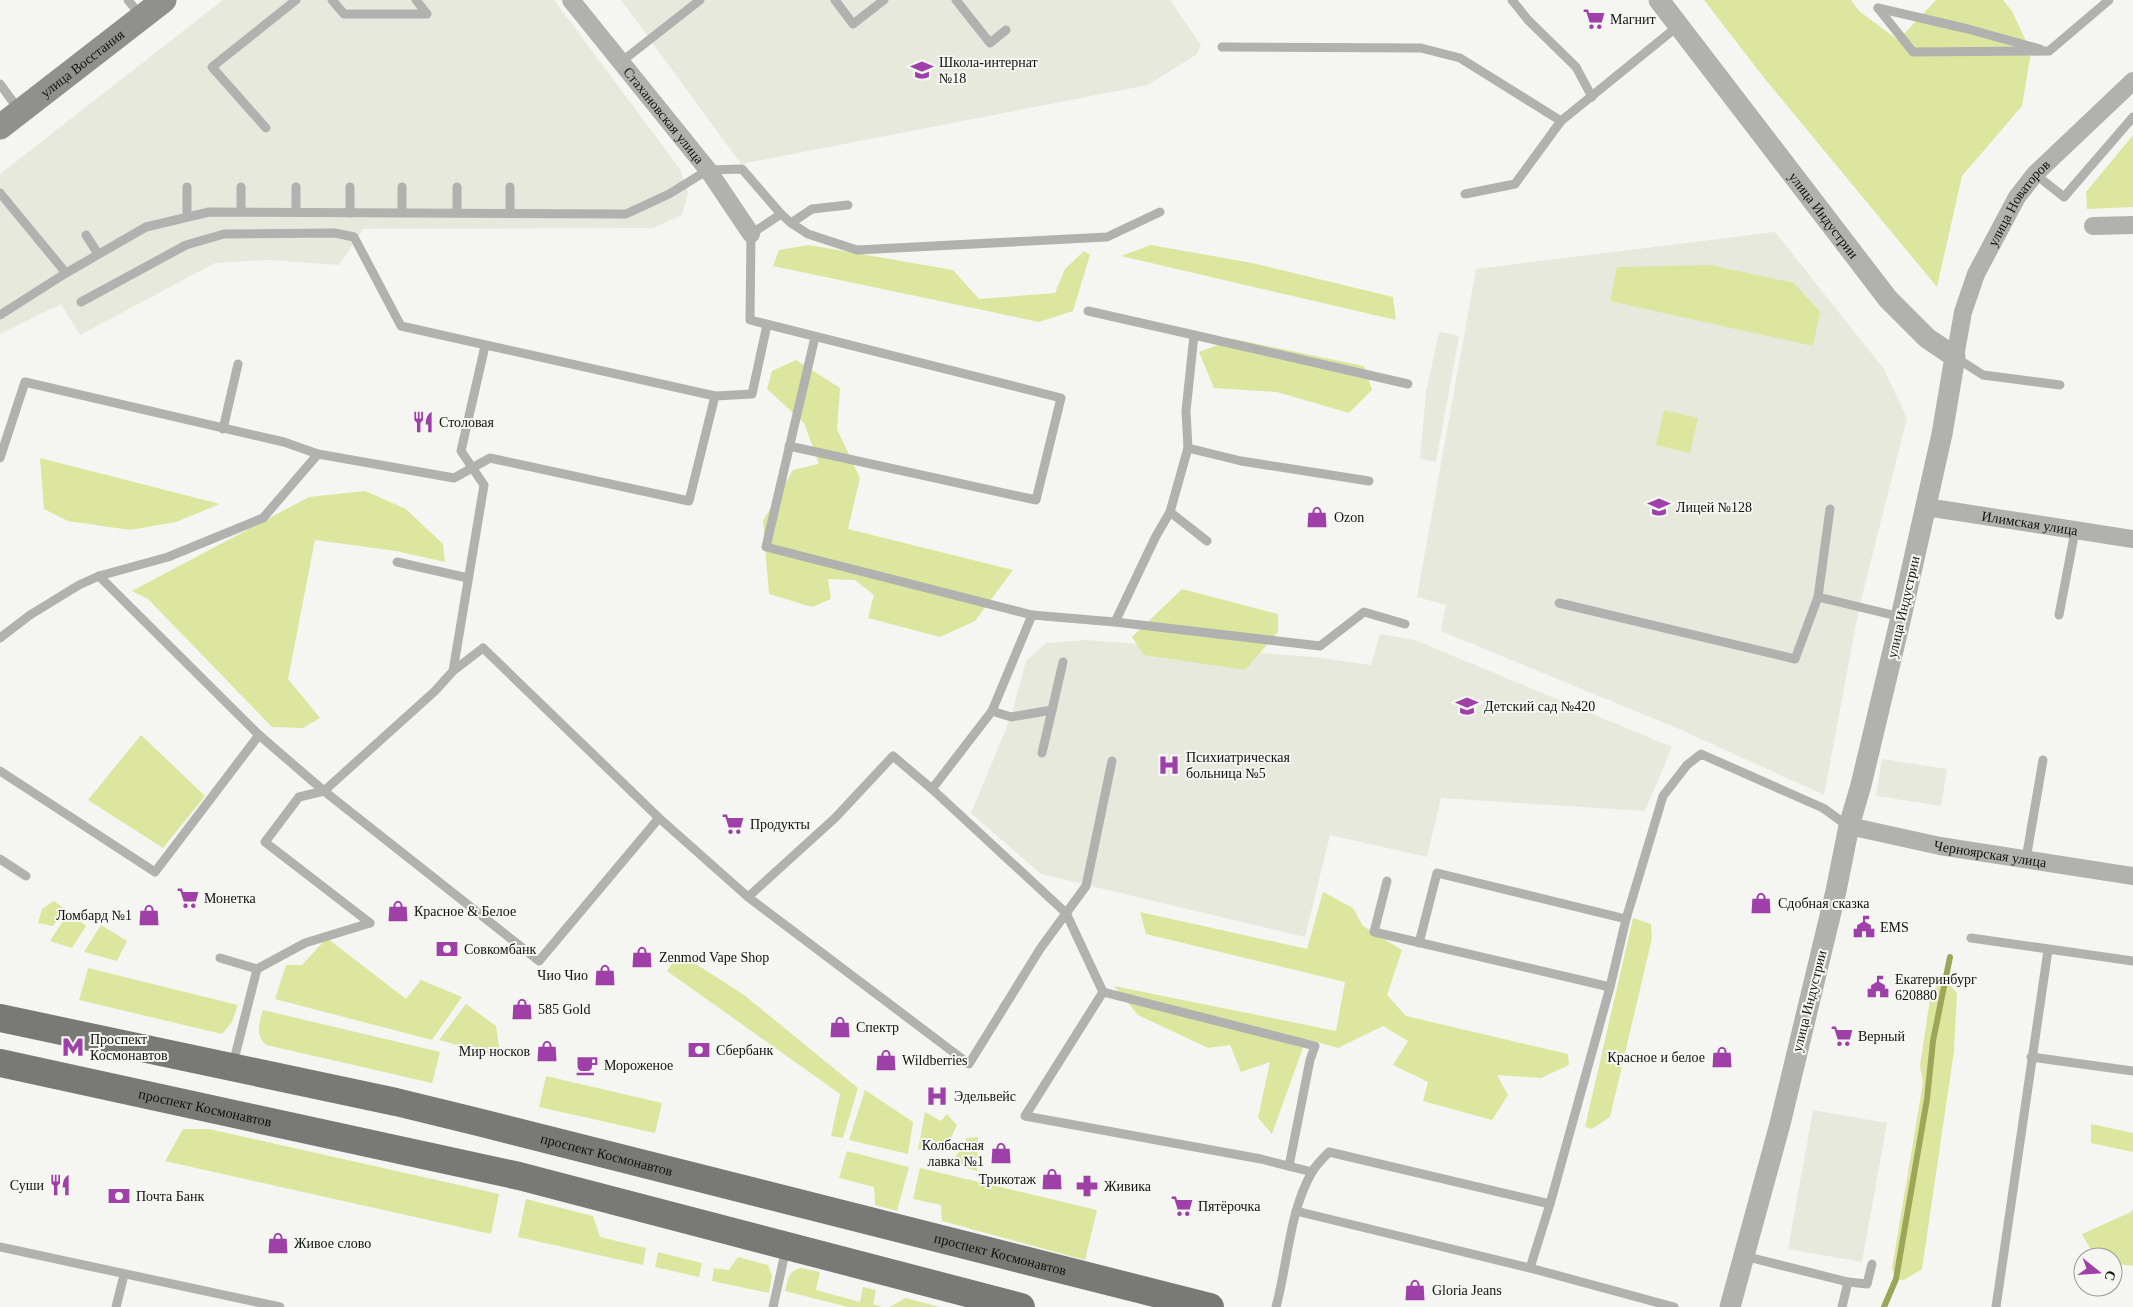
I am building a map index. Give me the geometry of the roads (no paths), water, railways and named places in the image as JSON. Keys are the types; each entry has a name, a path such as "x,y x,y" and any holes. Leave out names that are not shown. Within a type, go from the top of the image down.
{"main road":[{"name":"улица Восстания","path":"0,127 20,112 135,9 164,0"},
{"name":"проспект Космонавтов","path":"0,1018 233,1067 478,1122 1153,1300 1210,1307"},
{"name":"проспект Космонавтов","path":"0,1063 519,1176 1021,1307"}],"street":[{"name":"Стахановская улица","path":"571,0 708,170 751,234"},
{"name":"улица Индустрии","path":"1659,0 1888,300 1927,338 1955,357 1942,434 1901,617 1861,785 1849,826 1836,891 1780,1124 1730,1307"},
{"name":"улица Новаторов","path":"1955,357 1963,312 1976,274 2018,197 2035,174 2133,81"},
{"path":"2094,226 2133,225"},
{"name":"Илимская улица","path":"1926,507 2133,539"},
{"name":"Черноярская улица","path":"1849,826 1940,846 2133,876"}],"lane":[{"path":"266,128 212,67 296,0"},
{"path":"332,0 344,14 427,14 416,0"},
{"path":"621,62 700,0"},
{"path":"835,0 853,24 884,0"},
{"path":"956,0 990,43 1006,30"},
{"path":"1512,0 1528,20 1576,67 1592,97"},
{"path":"2049,51 1968,28 1878,8 1913,52 2049,51 2110,0"},
{"path":"1465,194 1515,184 1561,121 1679,24"},
{"path":"1222,47 1421,48 1460,58 1561,121"},
{"path":"0,84 20,112"},
{"path":"2035,174 2064,198 2133,118"},
{"path":"0,315 66,273 146,227 209,212 626,214 669,194 708,170 742,169 781,214 792,223 808,234 857,250 1107,237 1160,212"},
{"path":"187,187 187,217"},
{"path":"240,212 241,187"},
{"path":"296,187 296,212"},
{"path":"350,187 350,213"},
{"path":"402,187 402,213"},
{"path":"457,187 457,213"},
{"path":"510,187 510,214"},
{"path":"0,193 66,273"},
{"path":"792,223 812,208 848,205"},
{"path":"781,214 751,234 750,320 1061,398 1036,500 789,446"},
{"path":"80,302 186,245 224,234 335,233 354,238 401,326 715,396 752,394 767,325"},
{"path":"86,235 98,254"},
{"path":"1088,311 1408,384"},
{"path":"1115,622 1156,536 1170,512 1188,448 1186,411 1194,335"},
{"path":"815,337 766,546 1032,615 1115,622 1320,646 1364,612 1405,624"},
{"path":"453,671 484,485 460,451 485,346"},
{"path":"1955,357 1983,375 2060,385"},
{"path":"223,428 238,364"},
{"path":"0,458 25,382 284,442 318,454 454,478 490,458 689,501 715,396"},
{"path":"1188,448 1241,461 1369,481"},
{"path":"0,638 30,615 79,585 99,576 168,557 263,518 318,454"},
{"path":"1559,603 1795,659 1818,597 1830,509"},
{"path":"1170,512 1208,540"},
{"path":"2059,615 2075,531"},
{"path":"396,562 468,578"},
{"path":"99,576 260,735 324,791 539,961 659,818"},
{"path":"1818,597 1901,617"},
{"path":"932,789 992,711 1032,615"},
{"path":"220,958 257,969 305,943 370,923 264,842 299,797 324,791 435,691 453,671 483,648 659,818 748,897 969,1064 1040,949 1086,886 1112,761"},
{"path":"1042,752 1063,662"},
{"path":"992,711 1011,717 1052,710"},
{"path":"0,771 155,872 260,735"},
{"path":"1530,1268 1550,1204 1610,987 1626,920 1663,796 1687,765 1701,754 1823,808 1849,826"},
{"path":"748,897 835,818 893,756 932,789 1066,913 1103,992"},
{"path":"2026,859 2043,760"},
{"path":"0,859 26,876"},
{"path":"1419,943 1437,873 1626,920"},
{"path":"1387,881 1374,932 1610,987"},
{"path":"1971,938 2133,961"},
{"path":"1996,1307 2048,950"},
{"path":"233,1067 257,969"},
{"path":"1103,992 1024,1116 1261,1158 1312,1172"},
{"path":"1103,992 1315,1046 1310,1060 1289,1166"},
{"path":"2031,1057 2133,1071"},
{"path":"1276,1307 1283,1281 1296,1211 1312,1172 1329,1152 1550,1204"},
{"path":"1296,1211 1530,1268 1674,1307"},
{"path":"773,1307 787,1245"},
{"path":"0,1247 280,1307"},
{"path":"1744,1256 1848,1282 1867,1284 1872,1264"},
{"path":"116,1307 124,1274"},
{"path":"1842,1307 1848,1282"}],"waterway":[{"path":"1884,1307 1896,1279 1927,1099 1933,1041 1950,957"}],"place":[{"name":"Магнит","path":"1594,19"},
{"name":"Школа-интернат №18","path":"922,70"},
{"name":"Столовая","path":"423,422"},
{"name":"Лицей №128","path":"1659,507"},
{"name":"Ozon","path":"1317,517"},
{"name":"Детский сад №420","path":"1467,706"},
{"name":"Психиатрическая больница №5","path":"1169,765"},
{"name":"Продукты","path":"733,824"},
{"name":"Монетка","path":"188,898"},
{"name":"Сдобная сказка","path":"1761,903"},
{"name":"Красное & Белое","path":"398,911"},
{"name":"Ломбард №1","path":"149,915"},
{"name":"EMS","path":"1864,927"},
{"name":"Совкомбанк","path":"447,949"},
{"name":"Zenmod Vape Shop","path":"642,957"},
{"name":"Чио Чио","path":"605,975"},
{"name":"Екатеринбург 620880","path":"1878,987"},
{"name":"585 Gold","path":"522,1009"},
{"name":"Спектр","path":"840,1027"},
{"name":"Верный","path":"1842,1036"},
{"name":"Проспект Космонавтов","path":"73,1047"},
{"name":"Сбербанк","path":"699,1050"},
{"name":"Мир носков","path":"547,1051"},
{"name":"Красное и белое","path":"1722,1057"},
{"name":"Wildberries","path":"886,1060"},
{"name":"Мороженое","path":"587,1065"},
{"name":"Эдельвейс","path":"937,1096"},
{"name":"Колбасная лавка №1","path":"1001,1153"},
{"name":"Трикотаж","path":"1052,1179"},
{"name":"Суши","path":"60,1185"},
{"name":"Живика","path":"1087,1186"},
{"name":"Почта Банк","path":"119,1196"},
{"name":"Пятёрочка","path":"1182,1206"},
{"name":"Живое слово","path":"278,1243"},
{"name":"Gloria Jeans","path":"1415,1290"}]}
